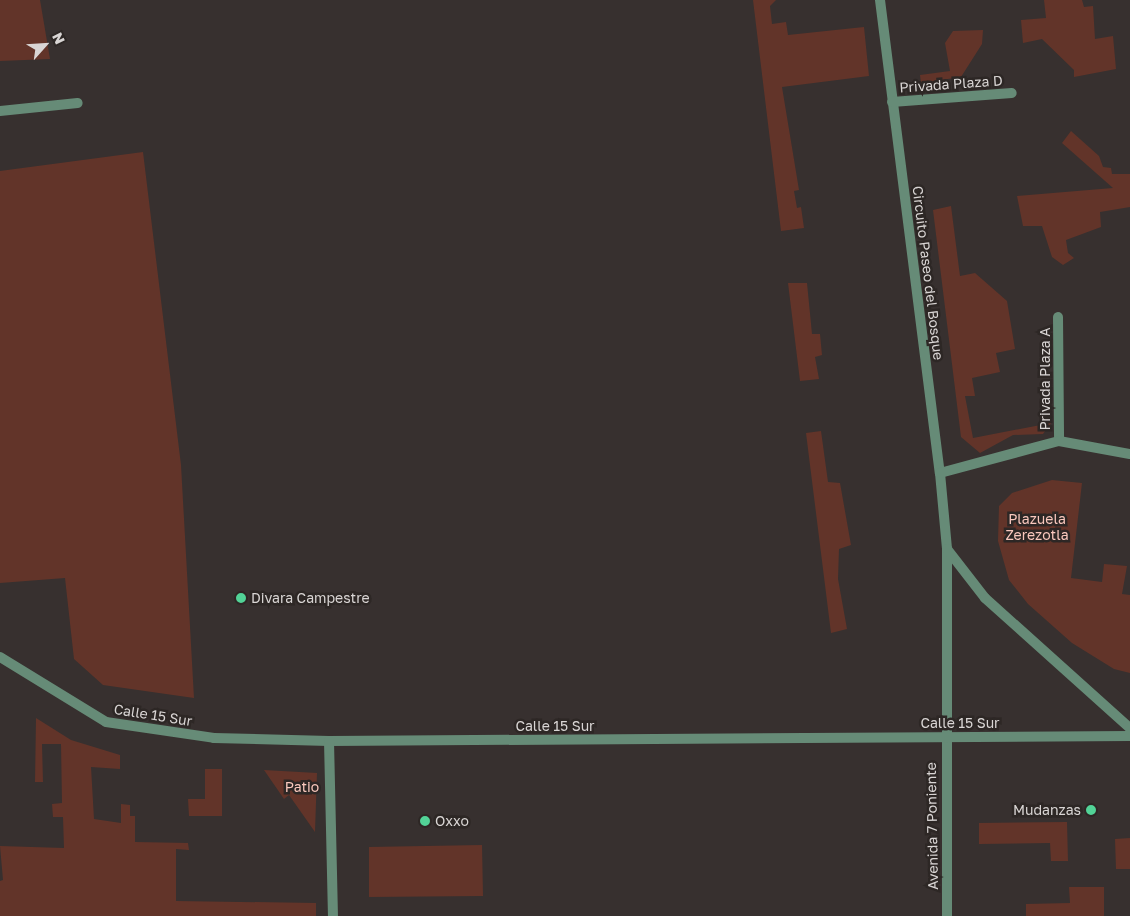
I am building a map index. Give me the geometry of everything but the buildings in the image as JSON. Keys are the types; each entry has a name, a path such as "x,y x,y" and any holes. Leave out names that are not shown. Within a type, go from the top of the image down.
{"street":[{"name":"Circuito Paseo del Bosque","path":"880,0 940,473 947,549 945,736"},
{"name":"Privada Plaza D","path":"892,102 1012,93"},
{"path":"0,111 78,103"},
{"name":"Privada Plaza A","path":"1058,317 1059,441"},
{"path":"940,473 1059,441 1130,454"},
{"path":"947,549 986,598 1130,728"},
{"name":"Calle 15 Sur","path":"0,657 106,722 214,738 329,741 1130,736"},
{"name":"Avenida 7 Poniente","path":"945,736 947,916"},
{"path":"329,741 333,916"}],"green space":[{"path":"0,0 40,0 50,59 0,61"},
{"path":"753,0 776,0 770,6 772,24 786,22 788,35 864,27 869,76 782,87 799,190 794,191 797,208 801,207 804,228 781,231"},
{"path":"1044,0 1082,0 1084,7 1093,6 1095,39 1113,36 1116,69 1074,77 1074,70 1042,39 1023,43 1021,20 1046,18"},
{"path":"983,30 982,44 961,77 921,83 920,75 950,71 945,43 953,31"},
{"path":"1071,131 1099,156 1103,167 1111,168 1112,174 1130,174 1130,207 1100,212 1101,227 1066,240 1068,253 1074,258 1063,265 1052,257 1042,226 1023,226 1017,196 1113,188 1062,143"},
{"path":"143,152 181,465 194,698 103,685 74,659 65,578 0,583 0,171"},
{"path":"951,206 960,276 975,273 1007,301 1015,349 996,353 1000,372 972,378 975,396 965,396 973,438 1051,423 1043,434 1013,435 980,453 961,437 933,210"},
{"path":"788,283 807,283 812,334 820,334 822,355 815,357 819,379 800,381"},
{"path":"821,431 828,482 840,483 851,545 839,549 838,579 847,629 831,633 806,433"},
{"name":"Plazuela Zerezotla","path":"1052,480 1082,483 1071,578 1102,582 1104,564 1127,566 1122,594 1130,595 1130,673 1114,669 1072,643 1028,604 1009,580 998,541 999,506 1012,493"},
{"path":"36,718 71,740 120,755 120,769 91,767 94,819 121,823 121,804 130,805 130,816 135,816 135,842 188,843 189,850 176,849 176,901 316,903 316,916 0,916 0,881 3,880 0,846 64,848 63,817 53,817 52,804 62,803 61,744 42,744 43,782 35,782"},
{"path":"205,769 222,769 222,816 189,816 188,799 205,799"},
{"name":"Patio","path":"264,770 317,773 315,832 289,795 284,799"},
{"path":"1067,822 1068,861 1051,861 1050,843 979,844 979,823"},
{"path":"1130,838 1130,869 1116,869 1115,839"},
{"path":"482,845 483,896 369,897 369,847"},
{"path":"1069,887 1104,887 1104,916 1026,916 1026,904 1070,903"}],"place":[{"name":"Divara Campestre","path":"241,598"},
{"name":"Mudanzas","path":"1091,810"},
{"name":"Oxxo","path":"425,821"}]}
